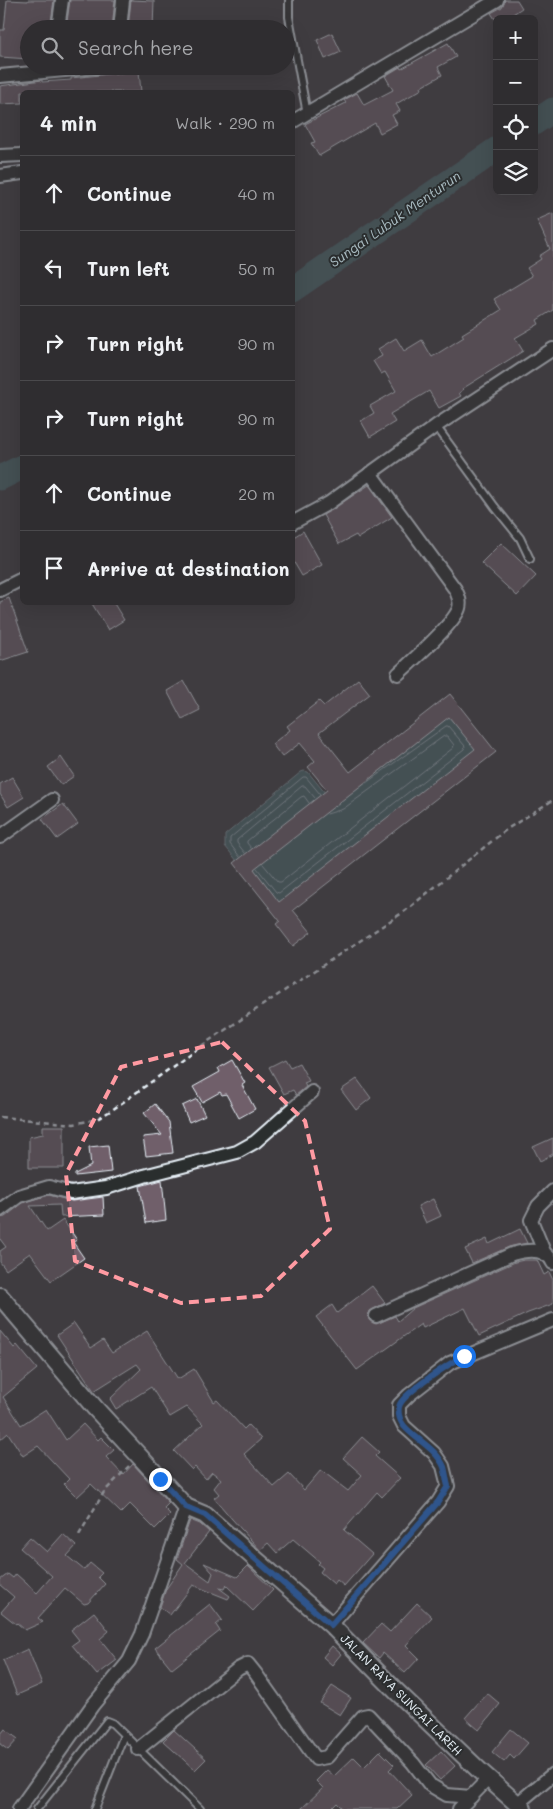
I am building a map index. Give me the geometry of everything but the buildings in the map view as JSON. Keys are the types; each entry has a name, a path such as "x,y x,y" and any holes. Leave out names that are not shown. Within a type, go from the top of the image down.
{"street":[{"path":"59,20 62,0"},
{"path":"121,20 123,0"},
{"path":"295,120 497,0"},
{"path":"0,76 20,73"},
{"path":"0,156 20,155"},
{"path":"0,176 20,173"},
{"path":"295,521 330,503 436,426 553,349"},
{"path":"370,474 455,589 460,602 459,609 452,621 398,674"},
{"path":"0,590 20,580"},
{"path":"0,836 52,800"},
{"path":"0,1210 19,1196 49,1187 71,1193 106,1188 144,1176 237,1152 255,1142 312,1092"},
{"path":"549,1259 531,1220 538,1206 553,1191"},
{"path":"376,1316 512,1254 535,1251 549,1259"},
{"path":"0,1296 94,1408 186,1507 142,1634 129,1661 92,1706 19,1809"},
{"path":"331,1625 438,1502 448,1486 443,1466 434,1453 404,1426 399,1416 399,1405 409,1394 450,1363 553,1320"},
{"name":"JALAN RAYA SUNGAI LAREH","path":"186,1507 205,1515 331,1625 396,1692 520,1807"},
{"path":"138,1749 238,1669 248,1664 316,1758 327,1758 362,1716 368,1715 413,1763 430,1785 446,1795 470,1797"},
{"path":"520,1807 553,1774"},
{"path":"459,1809 488,1779"}],"lane":[{"path":"289,0 290,20"},
{"path":"295,51 306,114"},
{"path":"436,426 520,538 530,559"},
{"path":"37,1809 107,1721 124,1735 200,1809"},
{"path":"95,1809 124,1735"}],"path":[{"path":"0,1118 74,1124 97,1119 207,1042 405,911 507,829 553,800"},
{"path":"79,1535 104,1492 139,1456"}],"highlighted area":[{"path":"222,1042 305,1121 330,1229 261,1296 181,1303 75,1261 66,1174 121,1067"}],"water":[{"path":"450,713 478,750 284,903 271,903 225,846 225,835 301,772 308,772 326,794"}],"waterway":[{"name":"Sungai Lubuk Menturun","path":"538,120 553,110"},
{"name":"Sungai Lubuk Menturun","path":"295,288 496,150"},
{"name":"Sungai Lubuk Menturun","path":"0,478 20,468"}],"route":[{"path":"160,1479 186,1507 205,1515 331,1625 438,1502 448,1486 443,1466 434,1453 404,1426 399,1416 399,1405 409,1394 450,1363 464,1356"}]}
